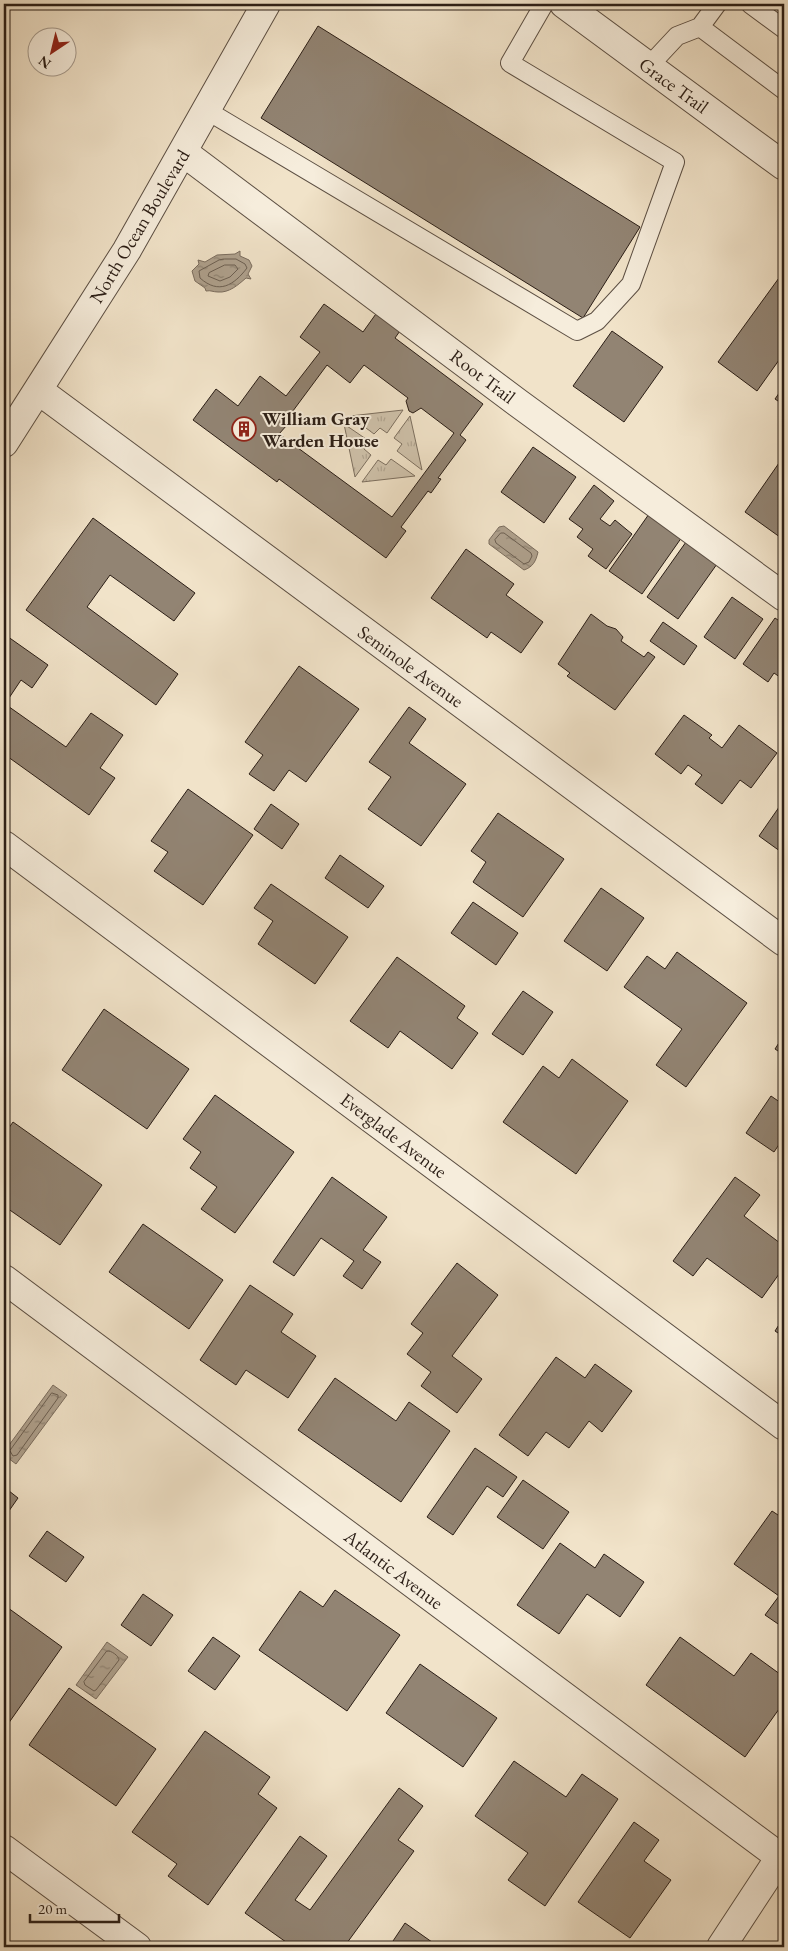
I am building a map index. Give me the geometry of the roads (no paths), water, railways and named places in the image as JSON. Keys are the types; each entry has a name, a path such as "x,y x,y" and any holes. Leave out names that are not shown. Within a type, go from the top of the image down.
{"street":[{"name":"North Ocean Boulevard","path":"4,443 127,250 266,4"},
{"name":"Grace Trail","path":"564,4 784,166"},
{"name":"Root Trail","path":"183,152 526,409 784,597"},
{"name":"Seminole Avenue","path":"38,390 784,942"},
{"name":"Everglade Avenue","path":"4,845 784,1426"},
{"name":"Atlantic Avenue","path":"4,1279 783,1856"},
{"path":"4,1849 137,1947"},
{"path":"721,1947 783,1856"}],"lane":[{"path":"206,110 577,331 597,321 631,284 674,162 510,63 544,4"},
{"path":"649,66 677,36 700,28 717,4"},
{"path":"750,4 784,29"},
{"path":"700,28 784,90"}],"water":[{"path":"240,251 240,256 249,260 252,266 248,274 251,279 246,278 233,288 222,292 206,291 205,288 195,281 192,271 199,264 198,260 205,262 217,255 235,254"},
{"path":"504,526 538,552 534,563 527,569 524,570 489,544 489,540 499,527"},
{"path":"53,1385 67,1395 16,1464 4,1455 4,1452"},
{"path":"107,1642 128,1657 96,1699 76,1685"}],"place":[{"name":"William Gray Warden House","path":"244,429"}]}
